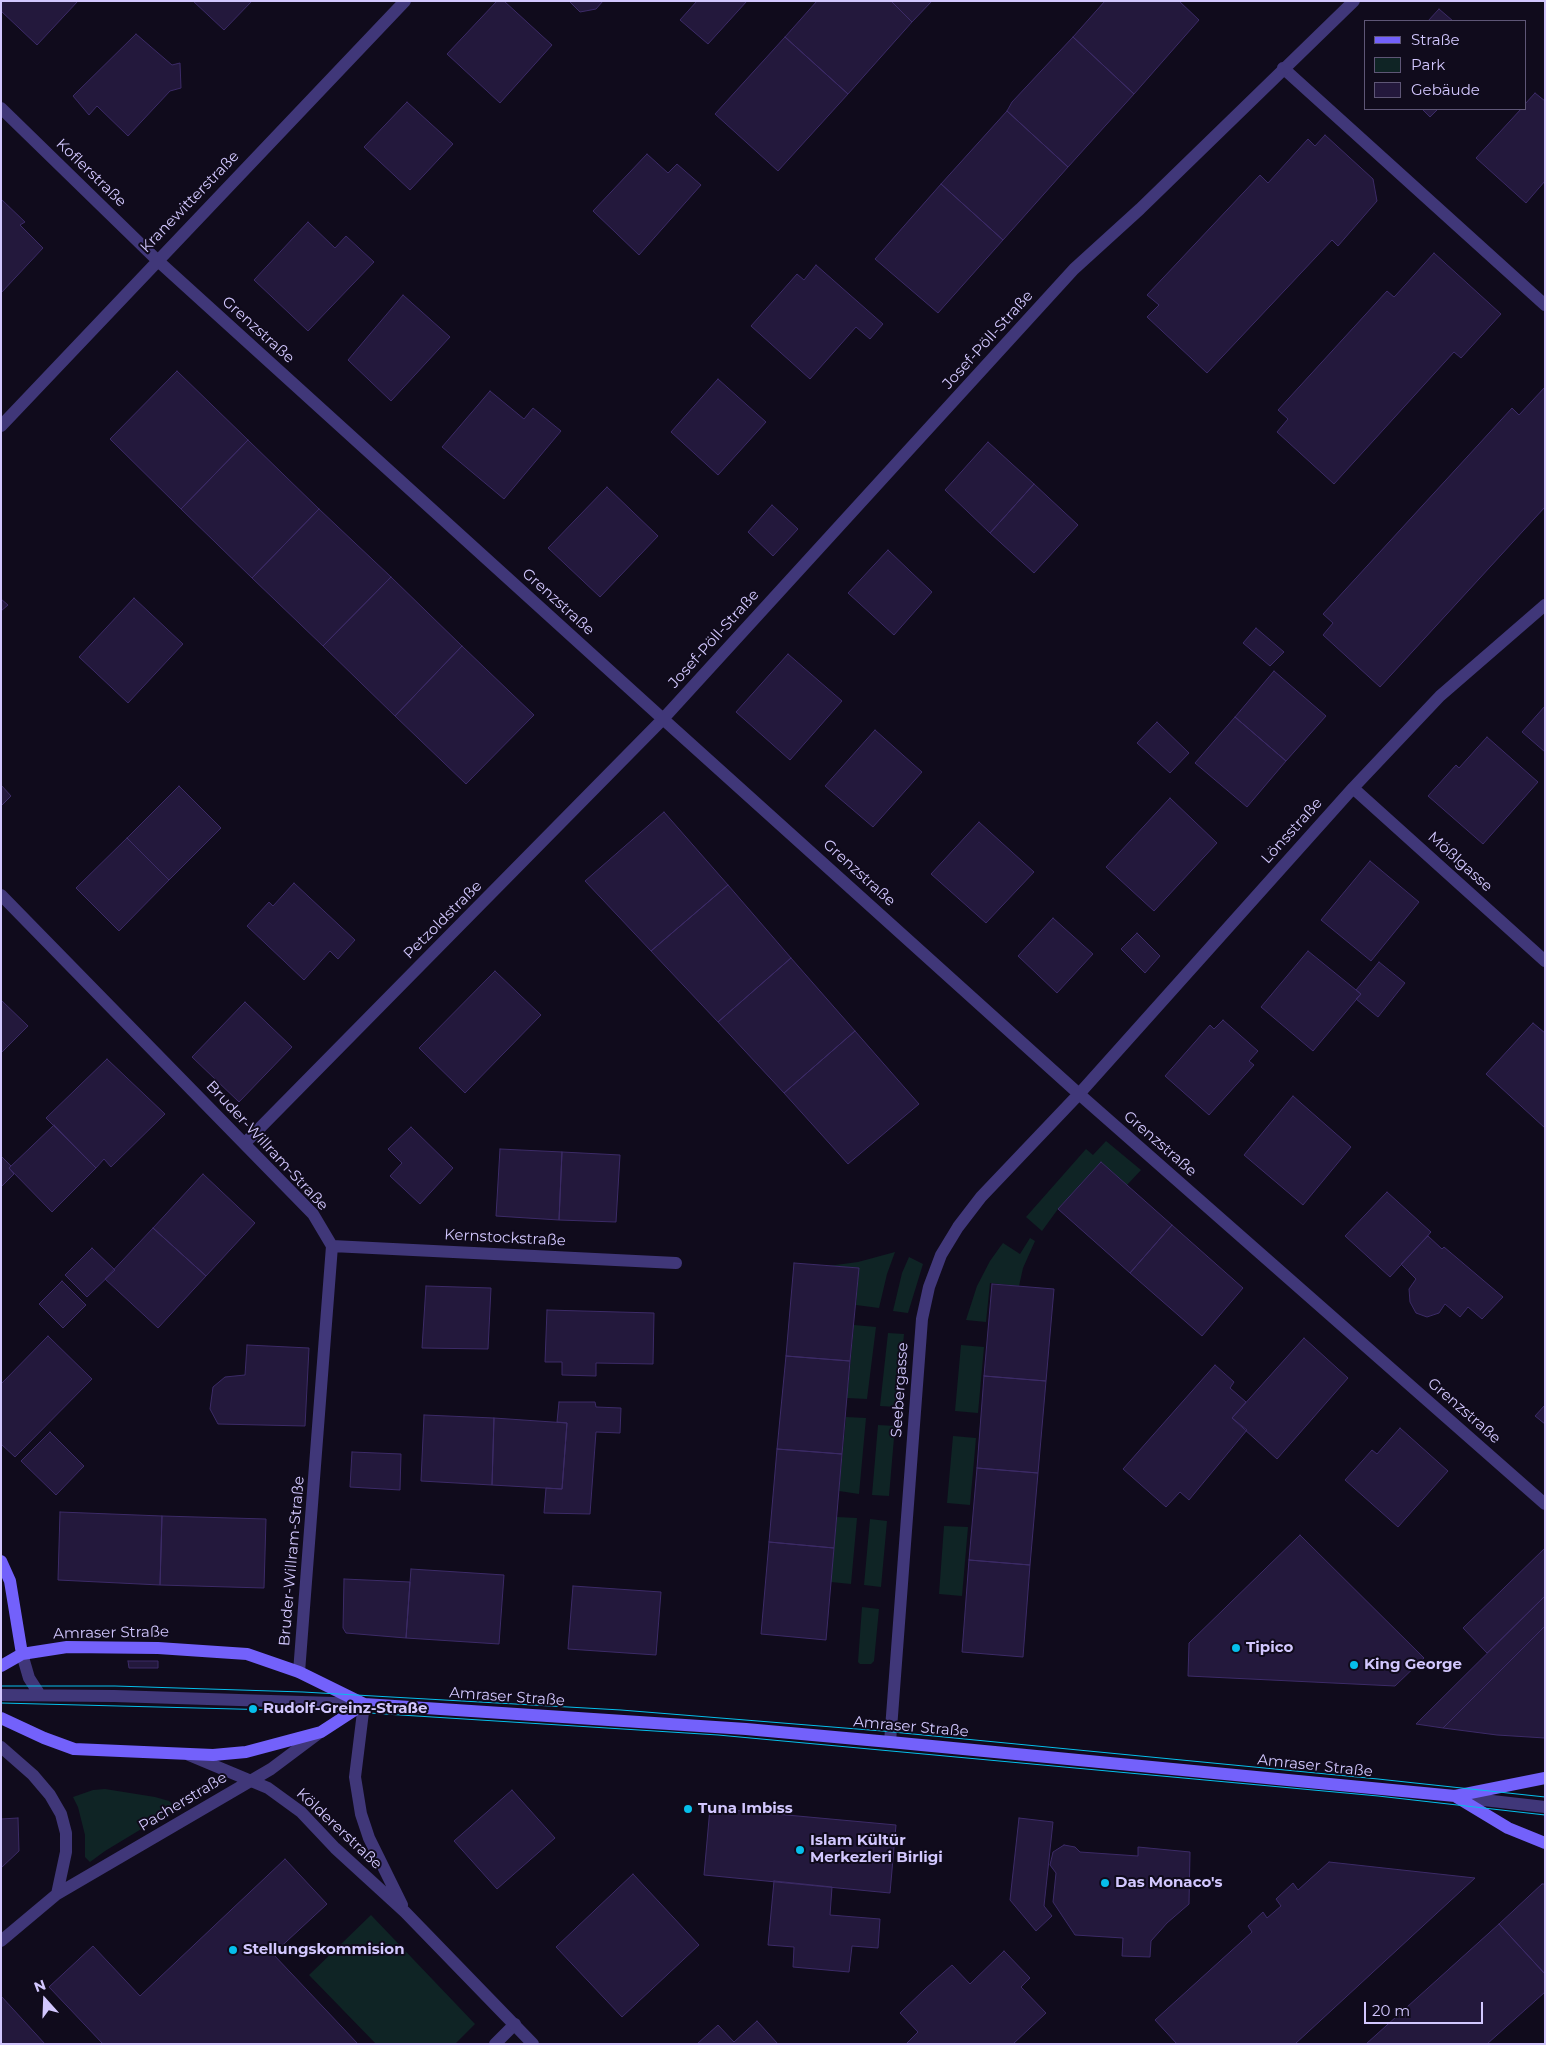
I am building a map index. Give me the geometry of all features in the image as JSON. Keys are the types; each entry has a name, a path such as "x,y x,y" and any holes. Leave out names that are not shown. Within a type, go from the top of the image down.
{"street":[{"name":"Kranewitterstraße","path":"1,426 405,1"},
{"name":"Josef-Pöll-Straße","path":"663,719 1074,269 1140,209 1354,1"},
{"path":"1283,68 1545,305"},
{"name":"Koflerstraße","path":"1,108 157,260"},
{"name":"Grenzstraße","path":"157,260 1078,1094 1545,1504"},
{"name":"Lönsstraße","path":"1078,1094 1353,788 1440,696 1545,605"},
{"name":"Petzoldstraße","path":"245,1143 663,719"},
{"name":"Mößlgasse","path":"1353,788 1545,961"},
{"name":"Bruder-Willram-Straße","path":"1,895 245,1143 312,1214 332,1246 300,1672"},
{"name":"Seebergasse","path":"890,1742 922,1319 929,1287 941,1255 981,1197 1078,1094"},
{"name":"Kernstockstraße","path":"332,1246 676,1263"},
{"path":"1,1561 10,1582 22,1654 29,1678 40,1695"},
{"name":"Amraser Straße","path":"1,1666 22,1654 67,1647 158,1648 246,1654 300,1672 364,1704 727,1728 1455,1796 1545,1778"},
{"path":"1,1695 364,1704"},
{"path":"1,1718 44,1738 74,1748 189,1755 246,1752 321,1732 364,1704"},
{"name":"Köldererstraße","path":"364,1704 355,1777 360,1814 369,1838 405,1912"},
{"name":"Pacherstraße","path":"1,1941 57,1894 270,1769 321,1732"},
{"path":"1,1747 33,1775 50,1795 61,1814 66,1833 66,1852 57,1894"},
{"name":"Köldererstraße","path":"189,1755 268,1788 301,1812 335,1848 405,1912 533,2044"},
{"path":"1455,1796 1545,1807"},
{"name":"Amraser Straße","path":"1455,1796 1508,1828 1545,1842"},
{"path":"495,2044 515,2024"}],"green space":[{"path":"1106,1141 1141,1170 1127,1185 1101,1162 1058,1209 1042,1231 1026,1217 1086,1149 1093,1155"},
{"path":"1030,1238 1035,1241 1023,1268 1019,1286 990,1283 986,1322 966,1320 977,1286 990,1261 1003,1243 1020,1254"},
{"path":"895,1252 887,1274 879,1308 856,1305 859,1268 828,1266 858,1262"},
{"path":"909,1257 923,1264 908,1313 893,1311 902,1273"},
{"path":"854,1325 876,1327 867,1399 847,1398"},
{"path":"888,1333 904,1334 897,1407 880,1406"},
{"path":"961,1345 984,1347 978,1413 955,1411"},
{"path":"846,1417 866,1418 859,1494 839,1491"},
{"path":"878,1425 895,1426 889,1496 872,1495"},
{"path":"953,1436 976,1438 970,1505 947,1503"},
{"path":"837,1517 857,1518 851,1584 831,1582"},
{"path":"870,1519 887,1521 881,1587 864,1585"},
{"path":"944,1526 968,1527 962,1596 939,1594"},
{"path":"862,1607 879,1609 874,1661 871,1664 860,1664 858,1662"},
{"path":"105,1789 155,1797 169,1801 176,1808 90,1862 85,1857 85,1835 78,1807 73,1797 93,1790"},
{"path":"371,1915 475,2024 455,2044 376,2044 309,1975"}],"building":[{"path":"1,1 78,1 37,45 1,11"},
{"path":"193,1 252,1 224,30"},
{"path":"497,1 504,1 552,45 500,103 447,54"},
{"path":"569,1 603,1 596,9 580,12"},
{"path":"697,1 747,1 708,44 680,20"},
{"path":"817,1 891,1 912,22 848,94 785,37"},
{"path":"891,1 932,1 912,22"},
{"path":"1105,1 1179,1 1199,20 1134,94 1073,37"},
{"path":"1439,9 1452,20 1429,20"},
{"path":"136,34 172,65 180,63 181,88 170,91 128,136 97,106 89,115 73,96"},
{"path":"785,37 848,94 778,171 715,114"},
{"path":"1073,37 1134,94 1068,167 1007,111 1012,102"},
{"path":"1535,93 1545,101 1545,181 1526,203 1476,158 1520,110 1526,110 1526,103"},
{"path":"407,102 453,144 410,190 364,147"},
{"path":"1423,110 1437,110 1430,117"},
{"path":"1007,111 1068,167 1003,240 941,184"},
{"path":"1325,135 1373,179 1377,201 1338,246 1332,240 1207,373 1147,317 1159,305 1147,295 1260,175 1268,183 1308,139 1315,146"},
{"path":"647,154 668,173 677,164 701,185 639,255 593,211"},
{"path":"941,184 1003,240 938,313 875,259"},
{"path":"1,199 25,222 20,225 43,248 1,293"},
{"path":"308,222 335,248 346,236 374,262 308,331 254,280"},
{"path":"1434,253 1501,314 1461,358 1454,352 1334,484 1277,432 1288,419 1278,410 1387,291 1394,297"},
{"path":"816,265 883,324 870,339 856,327 810,379 751,326 797,274 804,280"},
{"path":"403,295 450,337 391,401 348,360"},
{"path":"177,371 248,440 181,509 110,439"},
{"path":"718,379 766,422 718,475 671,432"},
{"path":"1545,387 1545,507 1380,687 1323,635 1333,623 1323,614 1512,408 1519,415"},
{"path":"490,391 524,419 533,408 561,431 504,499 442,447"},
{"path":"248,440 319,509 252,578 181,509"},
{"path":"988,442 1034,484 990,533 945,490"},
{"path":"1034,484 1078,525 1034,573 990,533"},
{"path":"607,487 658,536 600,597 548,548"},
{"path":"772,505 798,529 773,556 748,532"},
{"path":"319,509 391,577 323,646 252,578"},
{"path":"888,550 932,592 894,635 848,593"},
{"path":"391,577 462,646 395,716 323,646"},
{"path":"134,598 183,644 128,703 79,657"},
{"path":"1,599 8,605 1,611"},
{"path":"1256,628 1284,652 1270,666 1243,643"},
{"path":"462,646 534,715 466,784 395,716"},
{"path":"788,654 842,701 790,760 736,712"},
{"path":"1274,671 1326,716 1286,761 1235,717"},
{"path":"1545,706 1545,752 1522,732"},
{"path":"1235,717 1286,761 1247,807 1195,763"},
{"path":"1157,722 1189,753 1170,773 1137,743"},
{"path":"875,730 922,772 873,827 825,786"},
{"path":"1487,737 1538,782 1483,844 1428,796 1456,765 1459,768"},
{"path":"1,785 11,796 1,806"},
{"path":"179,786 221,828 169,880 127,838"},
{"path":"1170,798 1217,843 1154,911 1106,867"},
{"path":"664,812 728,885 651,951 585,881"},
{"path":"979,822 1034,872 986,923 931,874"},
{"path":"127,838 169,880 119,931 76,888"},
{"path":"1370,861 1419,902 1371,961 1321,920"},
{"path":"294,883 355,940 338,959 330,951 304,980 247,926 269,902 273,906"},
{"path":"728,885 791,958 718,1022 651,951"},
{"path":"1053,918 1093,954 1057,993 1018,956"},
{"path":"1137,933 1160,956 1145,973 1121,949"},
{"path":"1308,951 1361,994 1313,1051 1261,1007"},
{"path":"791,958 855,1031 784,1093 718,1022"},
{"path":"1379,962 1405,983 1378,1017 1356,999 1361,994 1356,990"},
{"path":"495,971 541,1015 465,1093 419,1048"},
{"path":"1,1000 28,1026 1,1053"},
{"path":"245,1002 292,1047 239,1102 192,1057"},
{"path":"1223,1020 1258,1051 1249,1061 1254,1065 1209,1115 1165,1076 1210,1025 1214,1029"},
{"path":"1533,1023 1545,1033 1545,1128 1486,1074"},
{"path":"855,1031 919,1104 848,1164 784,1093"},
{"path":"107,1059 165,1114 111,1167 104,1159 96,1168 46,1118"},
{"path":"1293,1096 1351,1147 1303,1205 1244,1155"},
{"path":"54,1125 96,1168 52,1212 9,1168"},
{"path":"411,1127 453,1168 420,1204 390,1176 402,1163 388,1149"},
{"path":"500,1149 562,1152 559,1220 496,1216"},
{"path":"562,1152 620,1155 616,1222 559,1220"},
{"path":"1,1156 11,1166 9,1168 14,1174 1,1187"},
{"path":"1101,1162 1172,1225 1130,1273 1058,1209"},
{"path":"203,1174 255,1223 206,1276 153,1228"},
{"path":"1387,1192 1431,1232 1390,1277 1345,1236"},
{"path":"1172,1225 1243,1288 1202,1336 1130,1273"},
{"path":"153,1228 206,1276 158,1328 105,1279"},
{"path":"1428,1236 1442,1249 1444,1247 1503,1297 1482,1319 1468,1307 1460,1317 1445,1304 1439,1313 1427,1317 1416,1313 1410,1302 1409,1289 1416,1279 1401,1264"},
{"path":"92,1248 115,1270 87,1297 65,1275"},
{"path":"794,1263 859,1268 850,1361 786,1356"},
{"path":"62,1281 86,1305 63,1328 39,1304"},
{"path":"992,1284 1054,1289 1046,1381 984,1376"},
{"path":"426,1286 491,1288 488,1349 422,1348"},
{"path":"547,1310 654,1313 653,1364 596,1363 596,1376 562,1375 562,1362 545,1362"},
{"path":"48,1336 92,1379 15,1457 1,1444 1,1384"},
{"path":"1304,1338 1348,1378 1277,1459 1232,1418"},
{"path":"247,1345 309,1348 305,1426 218,1424 210,1409 213,1387 225,1377 245,1375"},
{"path":"786,1356 850,1361 842,1454 777,1449"},
{"path":"1215,1365 1234,1382 1230,1388 1246,1402 1232,1418 1247,1430 1189,1500 1180,1492 1166,1507 1123,1469"},
{"path":"984,1376 1046,1381 1038,1473 977,1468"},
{"path":"559,1402 595,1402 596,1407 621,1408 620,1433 596,1432 590,1514 544,1513 546,1488 562,1489 567,1423 557,1422"},
{"path":"1545,1405 1545,1424 1535,1416"},
{"path":"424,1415 494,1418 492,1485 421,1481"},
{"path":"494,1418 567,1423 562,1489 492,1485"},
{"path":"1400,1428 1448,1471 1398,1527 1345,1480 1372,1450 1377,1454"},
{"path":"50,1432 84,1466 56,1495 21,1461"},
{"path":"777,1449 842,1454 834,1548 769,1542"},
{"path":"352,1452 401,1454 400,1490 350,1487"},
{"path":"977,1468 1038,1473 1030,1565 969,1560"},
{"path":"60,1512 162,1516 160,1585 58,1580"},
{"path":"162,1516 266,1519 264,1588 160,1585"},
{"path":"1300,1535 1424,1658 1395,1686 1188,1676 1189,1643"},
{"path":"769,1542 834,1548 826,1640 761,1634"},
{"path":"1545,1548 1545,1596 1487,1653 1463,1628"},
{"path":"969,1560 1030,1565 1023,1657 962,1652"},
{"path":"411,1569 504,1575 499,1644 406,1638"},
{"path":"344,1579 410,1582 406,1638 346,1633 343,1628"},
{"path":"573,1586 661,1592 656,1655 568,1649"},
{"path":"1545,1596 1545,1626 1443,1728 1416,1724"},
{"path":"1545,1626 1545,1738 1497,1735 1443,1728"},
{"path":"128,1661 158,1661 158,1668 129,1668"},
{"path":"512,1790 555,1838 497,1889 454,1841"},
{"name":"Islam Kültür Merkezleri Birligi","path":"710,1808 896,1825 890,1893 704,1875"},
{"path":"18,1818 19,1851 1,1868 1,1819"},
{"path":"1019,1818 1053,1822 1044,1906 1052,1916 1036,1931 1010,1900"},
{"path":"1064,1845 1075,1847 1080,1852 1138,1856 1138,1847 1190,1852 1189,1904 1167,1923 1151,1941 1150,1957 1122,1956 1123,1938 1075,1935 1053,1902 1056,1873 1050,1865 1053,1852"},
{"name":"Stellungskommision","path":"285,1859 327,1904 273,1954 358,2044 103,2044 49,1987 93,1946 140,1996"},
{"path":"1329,1862 1475,1878 1295,2044 1177,2044 1155,2020 1252,1932 1248,1926 1263,1912 1267,1918 1281,1906 1276,1899 1293,1883 1298,1890"},
{"path":"633,1874 699,1945 622,2017 556,1947"},
{"path":"774,1881 832,1887 830,1915 880,1919 878,1948 852,1946 849,1972 793,1967 794,1947 768,1945"},
{"path":"1542,1884 1545,1884 1545,1974 1499,1924"},
{"path":"1499,1924 1545,1974 1545,1992 1487,2044 1366,2044"},
{"path":"1004,1951 1030,1978 1021,1987 1046,2013 1013,2044 906,2044 918,2032 900,2013 925,1989 952,1965 970,1984"},
{"path":"1,1996 45,2044 1,2044"},
{"path":"757,2021 778,2044 697,2044 718,2025 734,2042"}],"tram line":[{"path":"1,1686 115,1686 303,1692 621,1710 882,1731 1545,1797"},
{"path":"1,1703 353,1712 718,1735 1378,1796 1545,1815"}],"place":[{"name":"Tipico","path":"1236,1648"},
{"name":"King George","path":"1354,1665"},
{"name":"Rudolf-Greinz-Straße","path":"253,1709"},
{"name":"Tuna Imbiss","path":"688,1809"},
{"name":"Islam Kültür Merkezleri Birligi","path":"800,1850"},
{"name":"Das Monaco's","path":"1105,1883"},
{"name":"Stellungskommision","path":"233,1950"}]}
